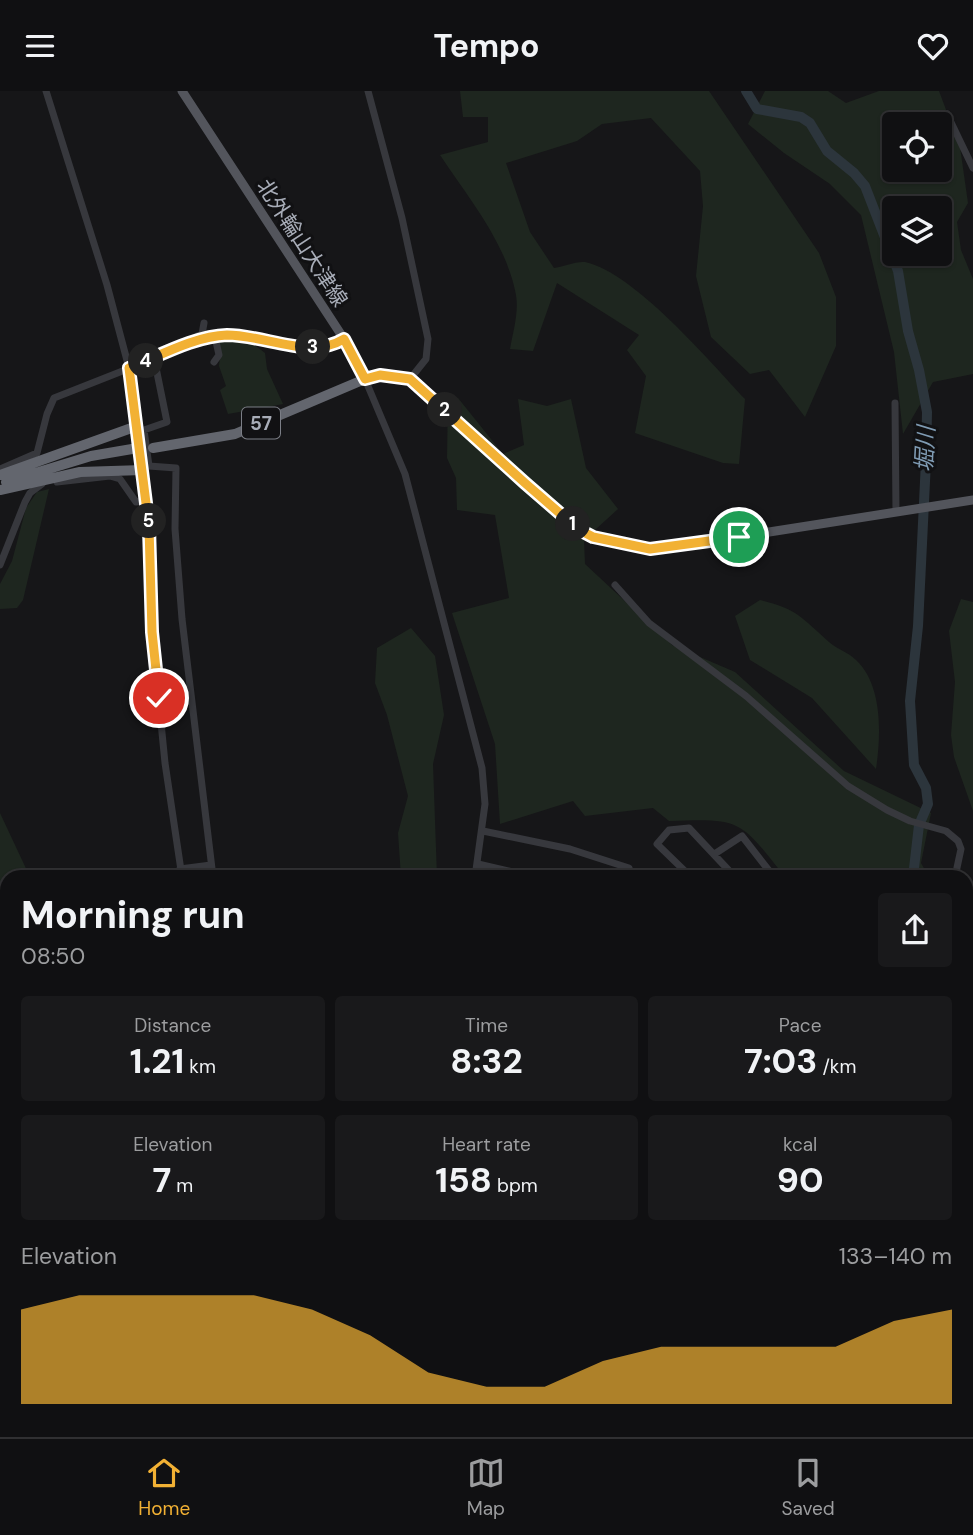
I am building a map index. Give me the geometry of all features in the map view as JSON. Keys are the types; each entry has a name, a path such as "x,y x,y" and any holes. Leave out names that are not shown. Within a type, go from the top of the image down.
{"highway":[{"name":"57","path":"153,448 235,434 365,379"},
{"path":"0,475 137,426"},
{"path":"0,484 91,456 132,449"},
{"path":"0,490 80,472 143,470"}],"main road":[{"name":"北外輪山大津線","path":"184,92 344,339 365,379"},
{"path":"365,379 380,375 410,379 578,529 608,543 643,549 687,546 973,500"}],"street":[{"path":"46,91 107,285 129,368 146,501 152,632 165,763 181,870"},
{"path":"368,91 402,218 428,339 426,359 410,379"},
{"path":"952,125 973,169"},
{"path":"191,344 189,340 202,334 204,323"},
{"path":"0,469 37,453 54,398 191,344 215,337 241,336 318,348 333,346 344,339"},
{"path":"214,362 219,355 215,337"},
{"path":"154,358 167,422 144,430 149,465 176,468 175,529 182,618 212,870"},
{"path":"365,379 405,474 482,768 485,804 477,870"},
{"path":"895,403 896,512"},
{"path":"0,565 25,502 38,485 110,476 120,479 136,502 146,501"},
{"path":"615,585 649,622 746,696 848,786 910,821 946,831 958,841 961,849 956,870"},
{"path":"684,870 657,845 669,830 689,828 716,853 729,870"},
{"path":"483,831 570,849 629,867 627,870"},
{"path":"716,853 741,836 768,870"},
{"path":"478,864 504,870"},
{"path":"192,870 211,865"}],"shaded area":[{"path":"460,91 709,91 819,253 836,297 836,346 805,417 769,370 750,374 711,337 696,276 703,206 700,171 651,118 602,124 577,141 506,163 530,232 554,268 585,262 626,283 671,321 745,399 739,464 723,463 635,433 646,376 627,350 639,335 557,283 533,351 510,349 517,308 511,276 495,239 440,155 488,142 488,117 463,117"},
{"path":"765,91 828,91 846,103 879,91 939,91 947,112 882,112 882,182 952,182 952,126 960,147 968,203 957,222 961,250 973,279 973,374 933,382 903,434 894,352 861,215 830,184 784,153 748,124"},
{"path":"213,336 247,339 265,353 267,369 283,404 228,414 220,390 226,386 219,366 220,347"},
{"path":"458,398 503,454 524,445 518,399 547,406 571,399 586,468 618,509 584,540 585,564 672,645 735,672 844,771 931,813 921,863 925,870 779,870 748,833 737,827 712,820 669,821 653,808 585,816 573,801 500,824 495,744 452,613 509,598 495,515 457,510 456,478 447,458 448,399"},
{"path":"49,489 23,600 17,608 0,609 0,584 12,561 26,508 37,492"},
{"path":"961,599 973,602 973,811 954,757 951,735 955,682 949,631"},
{"path":"760,600 798,615 832,644 853,657 865,671 876,697 878,712 876,769 812,698 750,660 735,616"},
{"path":"411,628 435,656 444,715 433,764 437,870 401,870 398,833 408,796 387,715 375,683 377,648"},
{"path":"0,813 27,870 0,870"}],"waterway":[{"name":"堀川","path":"746,91 757,109 801,117 810,123 827,151 854,173 865,186 898,271 908,331 927,412 918,626 910,701 914,765 926,788 928,804 919,825 914,870"}],"route":[{"path":"159,698 152,632 149,527 129,368 215,337 241,336 318,348 333,346 344,339 365,379 394,375 410,379 578,529 608,543 650,549 696,545 739,537"}]}
